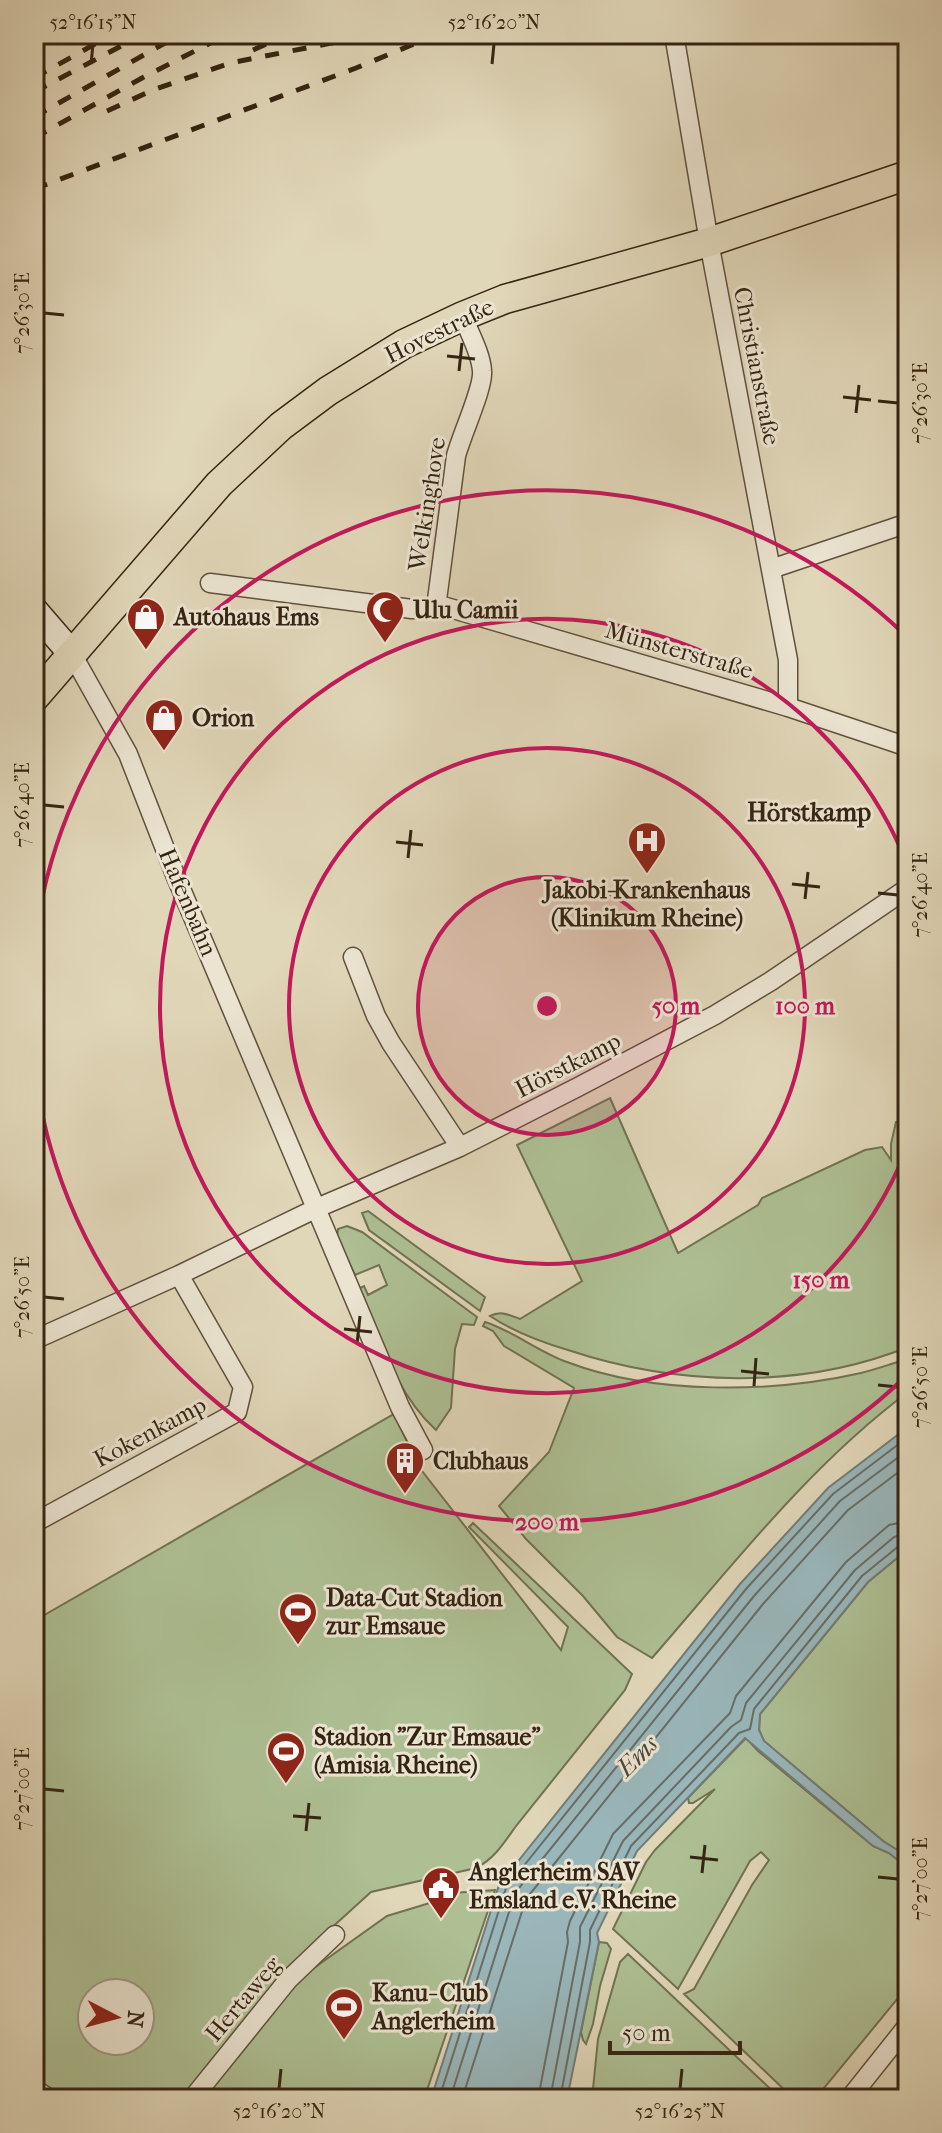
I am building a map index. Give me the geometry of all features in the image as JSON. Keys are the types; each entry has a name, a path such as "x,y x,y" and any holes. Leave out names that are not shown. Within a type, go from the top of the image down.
{"main road":[{"name":"Hovestraße","path":"34,698 219,484 281,426 328,391 404,344 505,299 709,242 908,175"}],"street":[{"name":"Christianstraße","path":"674,34 709,242 788,660 788,707"},
{"name":"Welkinghove","path":"434,606 456,456 482,378 480,360 463,316"},
{"path":"771,569 908,523"},
{"name":"Münsterstraße","path":"210,583 412,609 434,606 788,707 908,747"},
{"name":"Hafenbahn","path":"34,610 72,654 128,754 176,877 317,1208"},
{"name":"Hörstkamp","path":"34,1340 317,1208 460,1147 715,1015 908,888"},
{"path":"353,957 376,1016 391,1043 460,1147"},
{"path":"317,1208 400,1407 423,1450"},
{"name":"Kokenkamp","path":"34,1523 237,1412 243,1387 179,1275"},
{"name":"Hertaweg","path":"192,2099 288,1980 335,1935"},
{"path":"849,2099 908,2025"},
{"path":"34,2089 50,2099"}],"green space":[{"path":"610,1098 678,1253 758,1205 762,1198 865,1150 882,1147 891,1160 896,1122 908,1120 908,1347 825,1371 738,1378 695,1376 652,1371 568,1350 528,1336 490,1316 501,1313 520,1319 582,1281 517,1145"},
{"path":"368,1211 485,1297 480,1311 369,1230 362,1213"},
{"path":"347,1226 362,1232 477,1317 474,1325 462,1324 455,1349 451,1408 436,1430 410,1399 390,1364 360,1288 364,1286 368,1295 387,1285 379,1265 355,1275 337,1237 338,1229"},
{"path":"485,1322 567,1362 601,1373 675,1385 752,1387 827,1380 908,1359 908,1392 805,1484 742,1552 652,1658 617,1637 499,1506 549,1452 574,1388 504,1346 493,1331 483,1326"},
{"name":"Stadion \"Zur Emsaue\" (Amisia Rheine)","path":"394,1414 419,1467 561,1650 568,1627 469,1527 473,1523 632,1674 625,1690 493,1855 476,1868 371,1892 283,1972 180,2099 58,2099 34,2083 34,1621"},
{"path":"908,1549 908,1857 883,1841 764,1741 759,1730 760,1714 868,1582"},
{"path":"746,1738 873,1846 889,1853 908,1868 908,1986 815,2099 794,2099 684,1994 694,1989 769,1860 761,1852 750,1861 678,1989 613,1929 646,1862 715,1789 693,1803 689,1803 688,1798"},
{"name":"Kanu- Club Anglerheim","path":"495,1890 424,2099 197,2099 293,1983 387,1916 446,1901 452,1893"},
{"path":"599,1942 607,1943 611,1949 586,2044 581,2032"},
{"path":"628,1954 781,2099 592,2099 598,2039 620,1962"}],"water":[{"name":"Ems","path":"908,1427 908,1549 868,1582 760,1714 759,1730 764,1741 883,1841 907,1856 908,1868 889,1853 873,1846 745,1738 637,1851 597,1933 599,1942 567,2099 431,2099 499,1885 740,1584 828,1488"}],"railway":[{"path":"34,37 40,34"},
{"path":"34,78 113,34"},
{"path":"34,92 144,34"},
{"path":"34,117 181,34"},
{"path":"34,138 228,34"},
{"path":"253,50 289,34"},
{"path":"107,111 153,90 230,63 377,34"},
{"path":"34,189 438,34"}],"place":[{"name":"Ulu Camii","path":"385,644"},
{"name":"Autohaus Ems","path":"146,651"},
{"name":"Orion","path":"164,752"},
{"name":"Jakobi-Krankenhaus (Klinikum Rheine)","path":"647,875"},
{"name":"Clubhaus","path":"405,1495"},
{"name":"Data-Cut Stadion zur Emsaue","path":"298,1646"},
{"name":"Stadion \"Zur Emsaue\" (Amisia Rheine)","path":"286,1785"},
{"name":"Anglerheim SAV Emsland e.V. Rheine","path":"441,1920"},
{"name":"Kanu- Club Anglerheim","path":"344,2041"}],"district":[{"name":"Hörstkamp","path":"809,812"}]}
